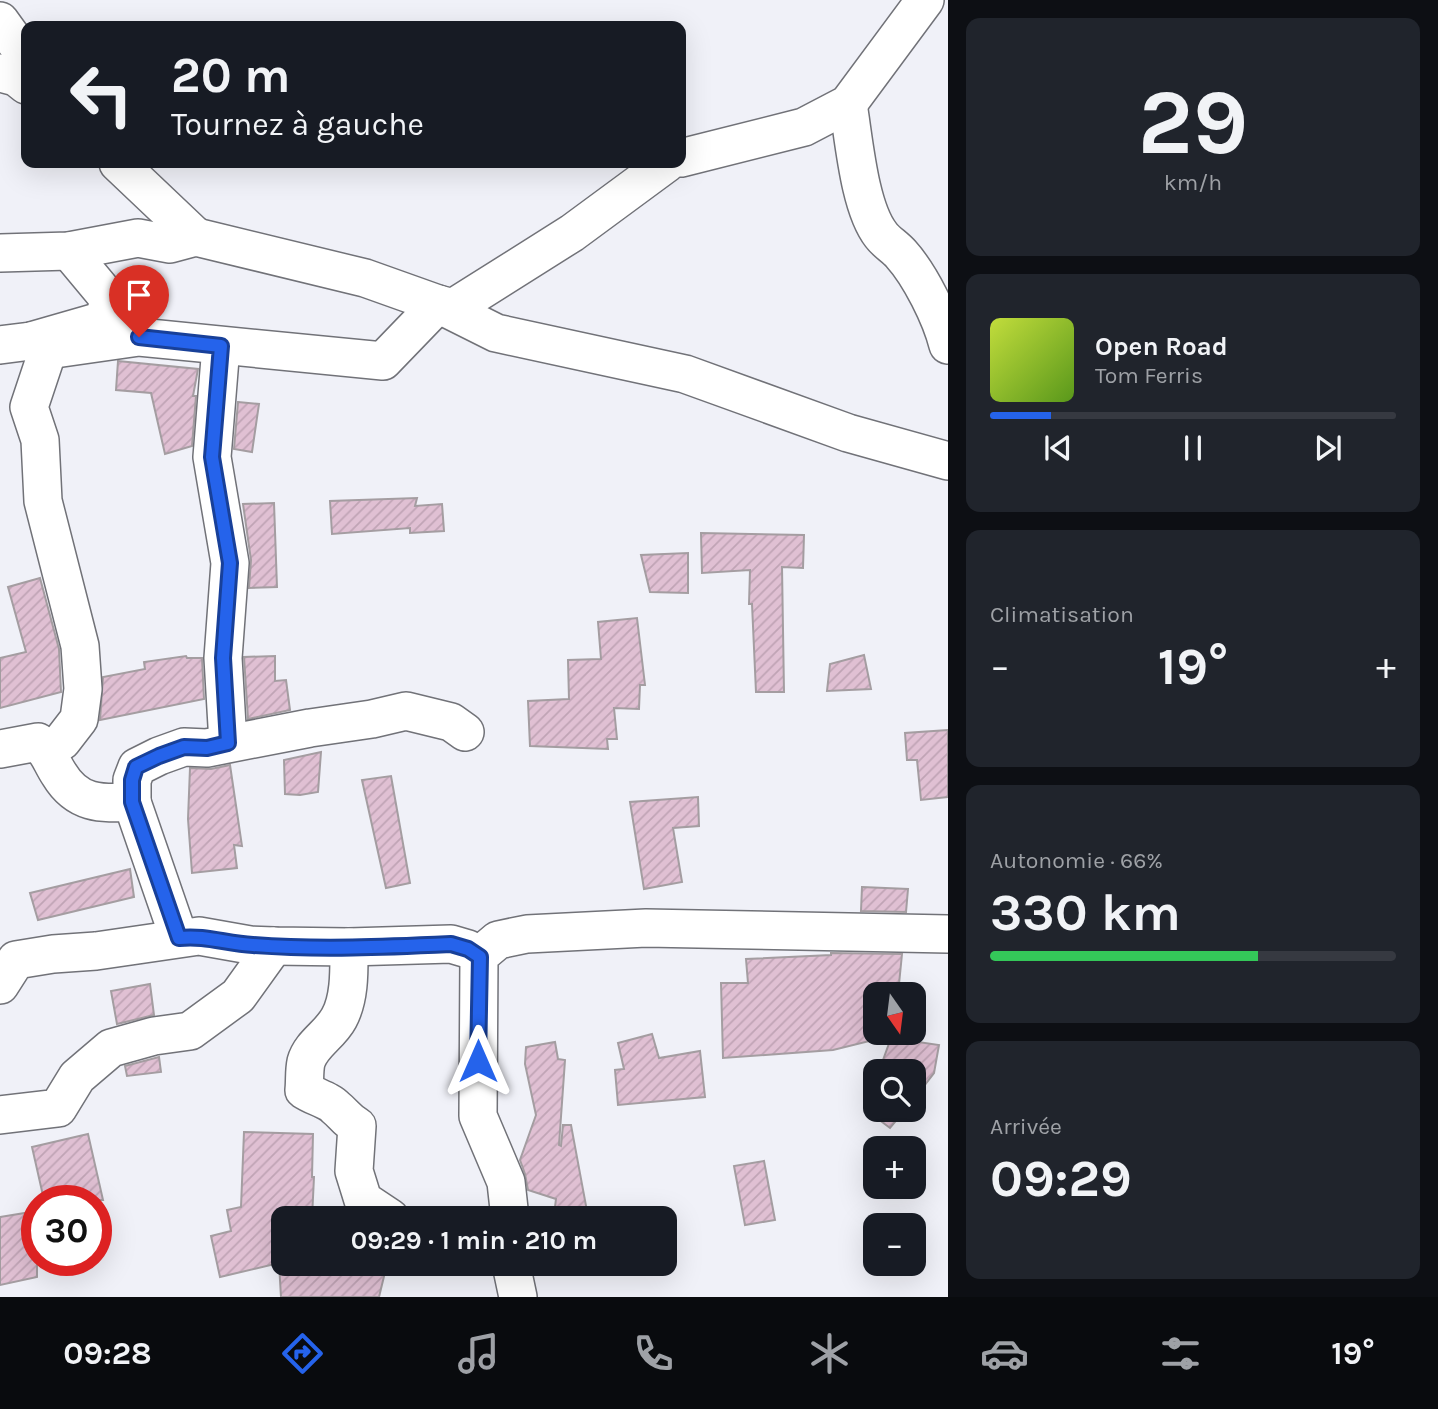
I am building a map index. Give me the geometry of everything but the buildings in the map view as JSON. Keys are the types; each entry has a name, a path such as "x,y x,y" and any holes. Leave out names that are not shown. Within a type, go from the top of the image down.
{"street":[{"path":"686,157 804,127 848,104 925,0"},
{"path":"0,21 21,50"},
{"path":"0,73 21,81"},
{"path":"848,104 856,158 869,213 881,236 912,268 943,322 948,345"},
{"path":"123,168 196,237"},
{"path":"0,253 69,251 138,238 170,244 196,237 365,278 453,308 572,233 660,168"},
{"path":"26,345 104,320 109,299 69,251"},
{"path":"26,345 139,337 383,360 438,304"},
{"path":"438,304 496,333 685,374 848,433 948,461"},
{"path":"26,345 29,407 40,440 43,500 80,646 83,690 79,719 62,741 48,750"},
{"path":"221,346 212,457 230,563 223,658 228,743"},
{"path":"179,938 132,802 132,780 136,767 184,747 207,748 406,711 451,722 466,732"},
{"path":"0,749 38,742 48,750 60,776 83,800 132,802"},
{"path":"509,1206 506,1182 478,1116 480,957 498,940 518,936 682,928 948,934"},
{"path":"0,985 16,960 199,936 250,945 274,946 451,944 468,949 480,957"},
{"path":"0,1115 58,1108 77,1077 111,1048 154,1036 190,1031 238,996 274,946"},
{"path":"349,947 347,992 340,1017 306,1061 304,1090 317,1099 334,1105 344,1118 357,1126 354,1171 363,1199 373,1206"},
{"path":"514,1276 518,1297"}],"route":[{"path":"139,337 221,346 212,457 230,563 223,658 228,743 207,748 184,747 159,756 136,767 132,780 132,802 179,938 199,936 250,945 319,947 451,944 468,949 480,957 478,1061"}]}
